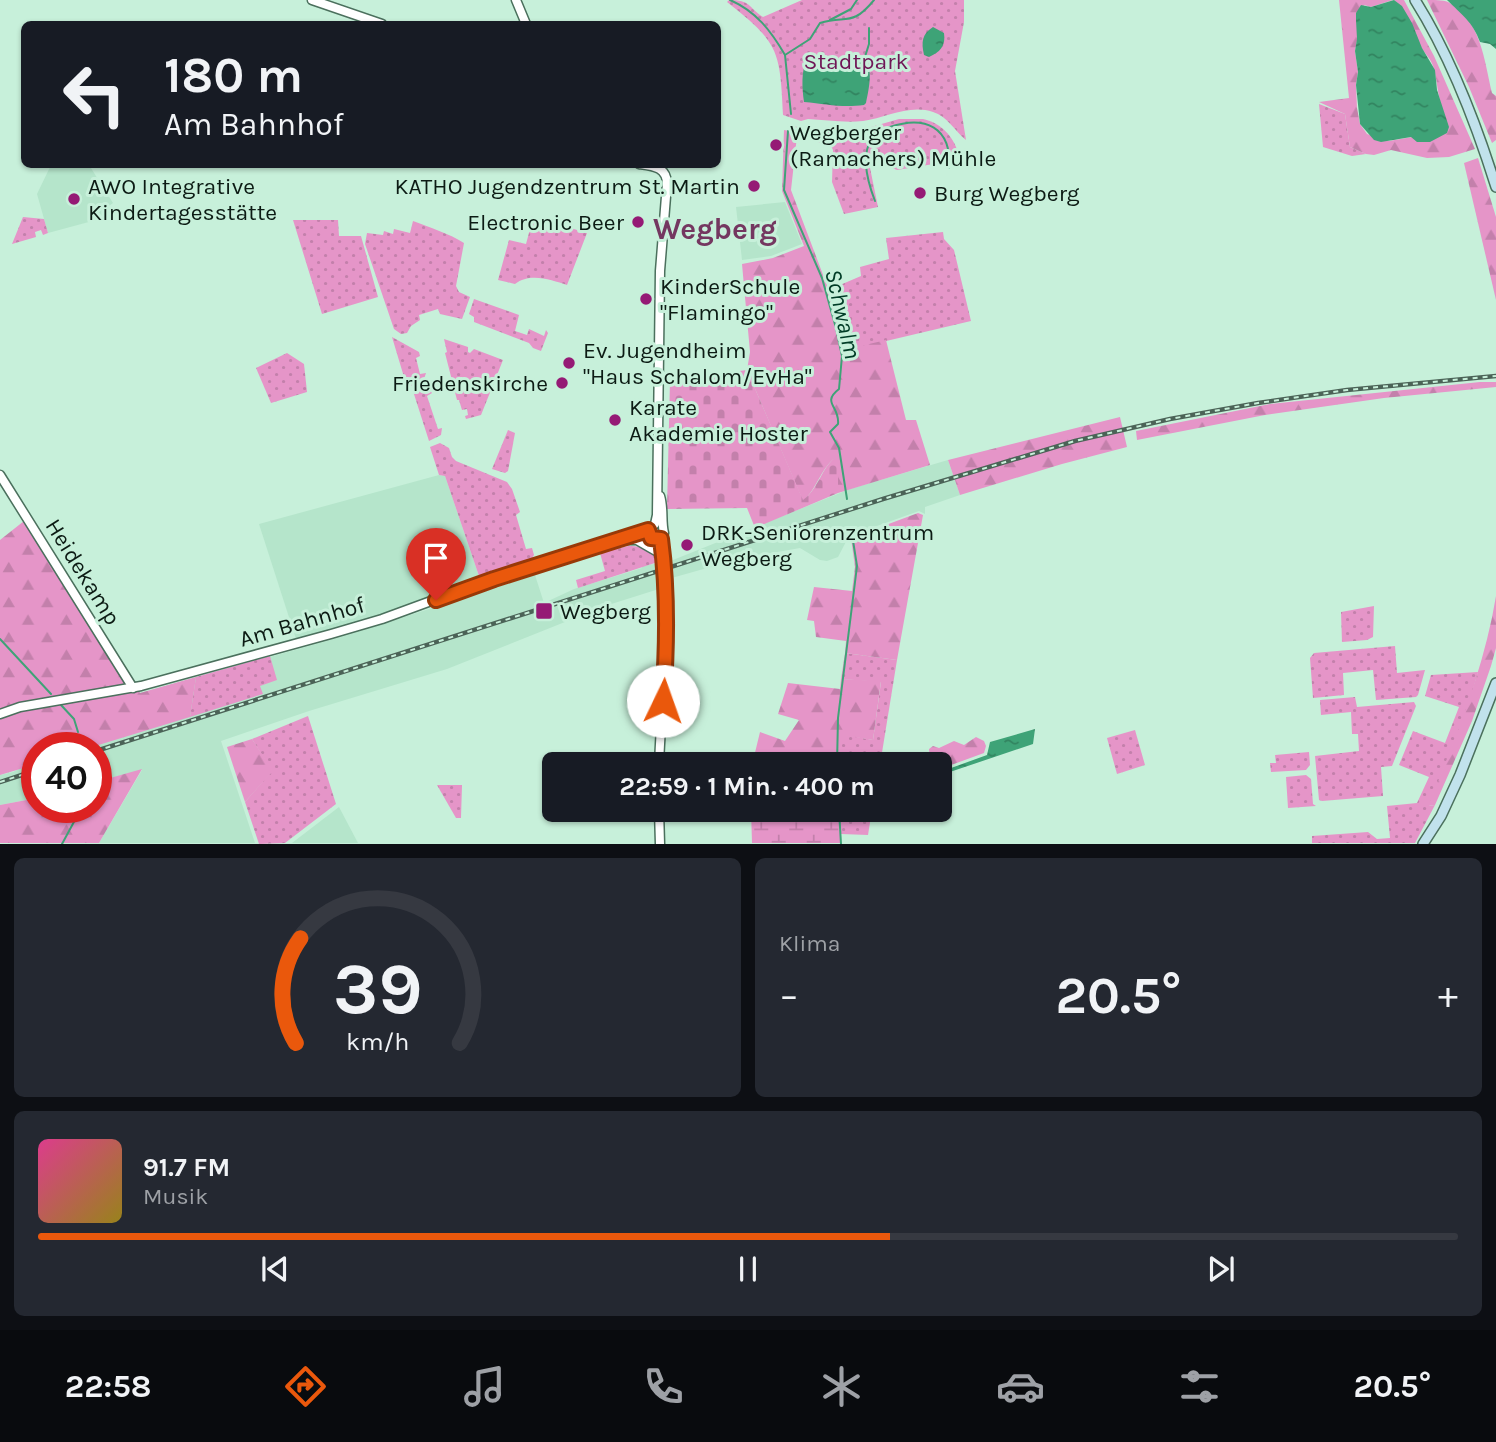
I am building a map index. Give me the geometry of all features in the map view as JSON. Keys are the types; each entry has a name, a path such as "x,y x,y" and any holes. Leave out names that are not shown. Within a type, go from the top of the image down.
{"main road":[{"path":"1415,0 1444,51 1471,115 1496,187"},
{"path":"1430,844 1472,750 1496,683"},
{"path":"1423,844 1441,816"}],"street":[{"path":"312,0 373,21"},
{"path":"516,0 525,21"},
{"path":"659,168 664,172 667,184 660,271 659,490 653,529 664,533 661,539 666,629 660,752"},
{"name":"Heidekamp","path":"0,466 3,470 0,475 134,688"},
{"name":"Am Bahnhof","path":"0,714 20,707 134,688 382,619 472,586 653,529"},
{"name":"Am Bahnhof","path":"607,542 637,540 663,555"},
{"path":"659,822 660,844"}],"shaded area":[{"name":"AWO Integrative Kindertagesstätte","path":"50,168 91,168 113,203 106,208 111,216 48,233 37,194"},
{"path":"785,202 802,244 771,256 742,260 736,207"},
{"path":"948,460 960,495 925,507 925,514 919,511 849,536 838,557 827,561 820,560 800,548 739,559 661,581 662,588 605,606 447,669 221,741 255,843 99,843 142,770 112,778 112,732 85,732 153,690 348,635 535,575 544,603 574,589 642,568 641,566 668,562 850,489"},
{"path":"439,475 445,476 480,579 381,616 296,639 259,524"},
{"path":"21,768 21,801 0,805 0,775"},
{"path":"339,807 358,843 292,843"}],"green space":[{"name":"Stadtpark","path":"729,0 745,3 763,17 802,0 964,0 964,22 955,71 966,140 943,117 924,110 906,111 856,122 808,119 801,121 783,115 778,61 773,50 757,28 727,2"},
{"path":"1339,0 1393,0 1371,7 1364,5 1355,51 1358,72 1357,108 1360,124 1367,134 1389,141 1412,137 1441,104 1432,63 1421,47 1407,16 1394,0 1404,0 1434,56 1475,149 1449,157 1427,158 1391,150 1374,155 1366,154 1350,147 1345,114 1319,102 1349,98"},
{"path":"1427,0 1448,2 1459,10 1468,19 1479,41 1492,93 1496,96 1496,140 1492,143 1469,87"},
{"path":"1319,104 1345,114 1350,147 1366,154 1352,156 1323,147"},
{"path":"899,119 923,119 935,123 949,136 958,153 952,161 897,170 868,158 878,207 844,214 832,182 833,150 831,146 811,140 812,131 863,132 864,129"},
{"path":"793,126 798,127 791,190 828,288 844,350 886,340 906,420 916,420 930,465 838,493 838,456 827,465 803,501 747,370 750,352 742,264 773,258 804,246 782,191 784,130 790,131"},
{"path":"1478,158 1496,217 1496,300 1464,163"},
{"path":"531,216 587,233 567,285 541,278 527,278 515,284 498,280 509,240 526,244 533,218"},
{"path":"23,217 44,219 48,233 43,235 41,230 35,232 36,237 12,244"},
{"path":"293,220 338,220 339,236 361,236 378,297 322,314"},
{"path":"413,221 464,243 456,286 459,292 470,297 462,319 440,314 438,309 419,315 420,320 411,326 407,333 401,334 394,329 365,244 367,233 383,235 384,231 393,234 394,229 410,233"},
{"path":"943,232 944,239 954,250 971,321 848,350 833,288 861,276 860,267 889,259 886,238"},
{"path":"474,299 519,315 515,331 527,335 529,329 544,336 546,330 548,333 541,351 529,343 474,322 474,317 469,314"},
{"path":"392,337 419,352 420,356 416,358 420,374 426,373 423,382 407,387"},
{"path":"444,339 468,347 470,353 474,349 503,360 481,415 466,419 467,409 462,410 457,400"},
{"path":"287,353 304,364 307,392 271,403 256,368"},
{"path":"747,370 803,500 838,455 838,493 755,528 747,508 667,509 670,380"},
{"path":"1496,382 1496,387 1384,398 1265,415 1137,440 1136,431 1270,404"},
{"path":"428,388 432,393 427,396 438,429 442,428 441,435 429,441 413,391"},
{"path":"1120,417 1127,447 960,495 948,460"},
{"path":"508,430 515,433 508,471 505,473 492,469"},
{"path":"440,443 449,448 456,461 507,482 520,512 516,515 526,549 532,548 534,555 529,563 480,579 445,476 439,475 430,447"},
{"path":"918,513 923,515 897,660 845,653 846,641 816,637 814,621 807,620 814,587 852,591 855,567 851,538"},
{"path":"24,521 39,546 46,542 140,693 196,677 190,717 112,741 112,732 21,732 21,769 0,775 0,540"},
{"path":"628,546 645,549 658,562 578,588 576,580 605,571 600,553"},
{"path":"1496,596 1496,648 1491,666 1472,721 1435,805 1428,806 1477,676"},
{"path":"1374,606 1373,637 1342,642 1341,612"},
{"path":"1395,646 1397,673 1425,670 1416,697 1376,700 1373,670 1343,673 1344,695 1313,698 1310,658 1314,653"},
{"path":"845,653 897,660 882,752 841,752 841,734 873,740 881,682 841,679"},
{"path":"270,656 277,680 260,686 263,694 190,717 196,677"},
{"path":"1478,672 1467,710 1429,806 1435,805 1415,843 1312,843 1312,836 1368,832 1377,839 1390,838 1387,806 1417,803 1429,777 1399,765 1413,731 1445,743 1459,707 1425,696 1431,675"},
{"path":"841,679 881,681 873,740 841,735 841,752 755,752 760,732 785,741 799,720 778,714 788,683 840,689"},
{"path":"1355,697 1357,707 1414,702 1416,706 1392,766 1381,767 1383,796 1319,800 1315,756 1359,751 1358,734 1352,734 1351,712 1321,715 1320,700"},
{"path":"308,716 336,804 285,843 259,844 245,802 272,771 252,739"},
{"path":"1135,730 1145,765 1117,774 1107,738"},
{"path":"976,737 984,741 986,746 984,753 952,765 952,752 929,752 933,746 939,748 954,741 964,745"},
{"path":"252,739 273,771 245,802 227,747"},
{"path":"1309,752 1310,765 1306,770 1271,772 1270,763 1276,763 1275,755"},
{"path":"142,769 112,821 112,777"},
{"path":"1306,775 1311,779 1313,804 1316,806 1288,808 1286,777"},
{"path":"437,785 462,785 461,818 456,818"},
{"path":"21,801 21,823 111,823 99,843 0,843 0,805"},
{"path":"751,822 840,822 841,843 752,843"},
{"path":"840,822 870,822 868,835 841,834"}],"water":[{"path":"1394,0 1402,6 1412,23 1435,70 1437,90 1449,127 1447,133 1430,142 1417,142 1411,137 1381,142 1374,140 1360,124 1356,85 1356,13 1361,5 1371,7"},
{"path":"1447,0 1496,0 1496,49 1490,44 1480,42 1470,24"},
{"path":"933,27 944,33 944,42 939,51 929,57 924,55 923,42 927,32"},
{"path":"811,56 820,59 828,68 848,57 865,62 870,75 866,103 848,106 804,102 804,68 807,58"},
{"path":"1035,729 1033,744 952,771 952,768 987,755 990,742"}],"waterway":[{"path":"730,0 748,10 762,23 785,55"},
{"name":"Schwalm","path":"830,20 851,9 857,0"},
{"name":"Schwalm","path":"791,114 785,55 810,39 820,23 854,17 874,0"},
{"path":"864,60 869,44 869,28"},
{"path":"875,201 868,178 866,153 868,145 880,131 914,123 934,128 946,143 949,168"},
{"name":"Schwalm","path":"788,131 784,190 822,278 842,356 839,389 831,401 838,424 830,432 839,448 847,499"},
{"name":"Schwalm","path":"837,752 838,718 857,566 851,528"},
{"path":"0,639 51,694"},
{"path":"61,705 74,719 78,732"},
{"name":"Schwalm","path":"840,822 841,844"},
{"path":"62,844 73,823"}],"railway":[{"path":"112,746 883,499 1075,441 1170,419 1258,403 1347,390 1496,376"},
{"path":"0,782 21,775"}],"place":[{"name":"Wegberger (Ramachers) Mühle","path":"776,145"},
{"name":"KATHO Jugendzentrum St. Martin","path":"754,186"},
{"name":"Burg Wegberg","path":"920,193"},
{"name":"AWO Integrative Kindertagesstätte","path":"74,199"},
{"name":"Electronic Beer","path":"638,222"},
{"name":"KinderSchule \"Flamingo\"","path":"646,299"},
{"name":"Ev. Jugendheim \"Haus Schalom/EvHa\"","path":"569,363"},
{"name":"Friedenskirche","path":"562,383"},
{"name":"Karate Akademie Hoster","path":"615,420"},
{"name":"DRK-Seniorenzentrum Wegberg","path":"687,545"},
{"name":"Wegberg","path":"544,611"}],"district":[{"name":"Wegberg","path":"715,229"}],"route":[{"path":"436,600 648,530 651,538 661,539 666,589 663,701"}]}
